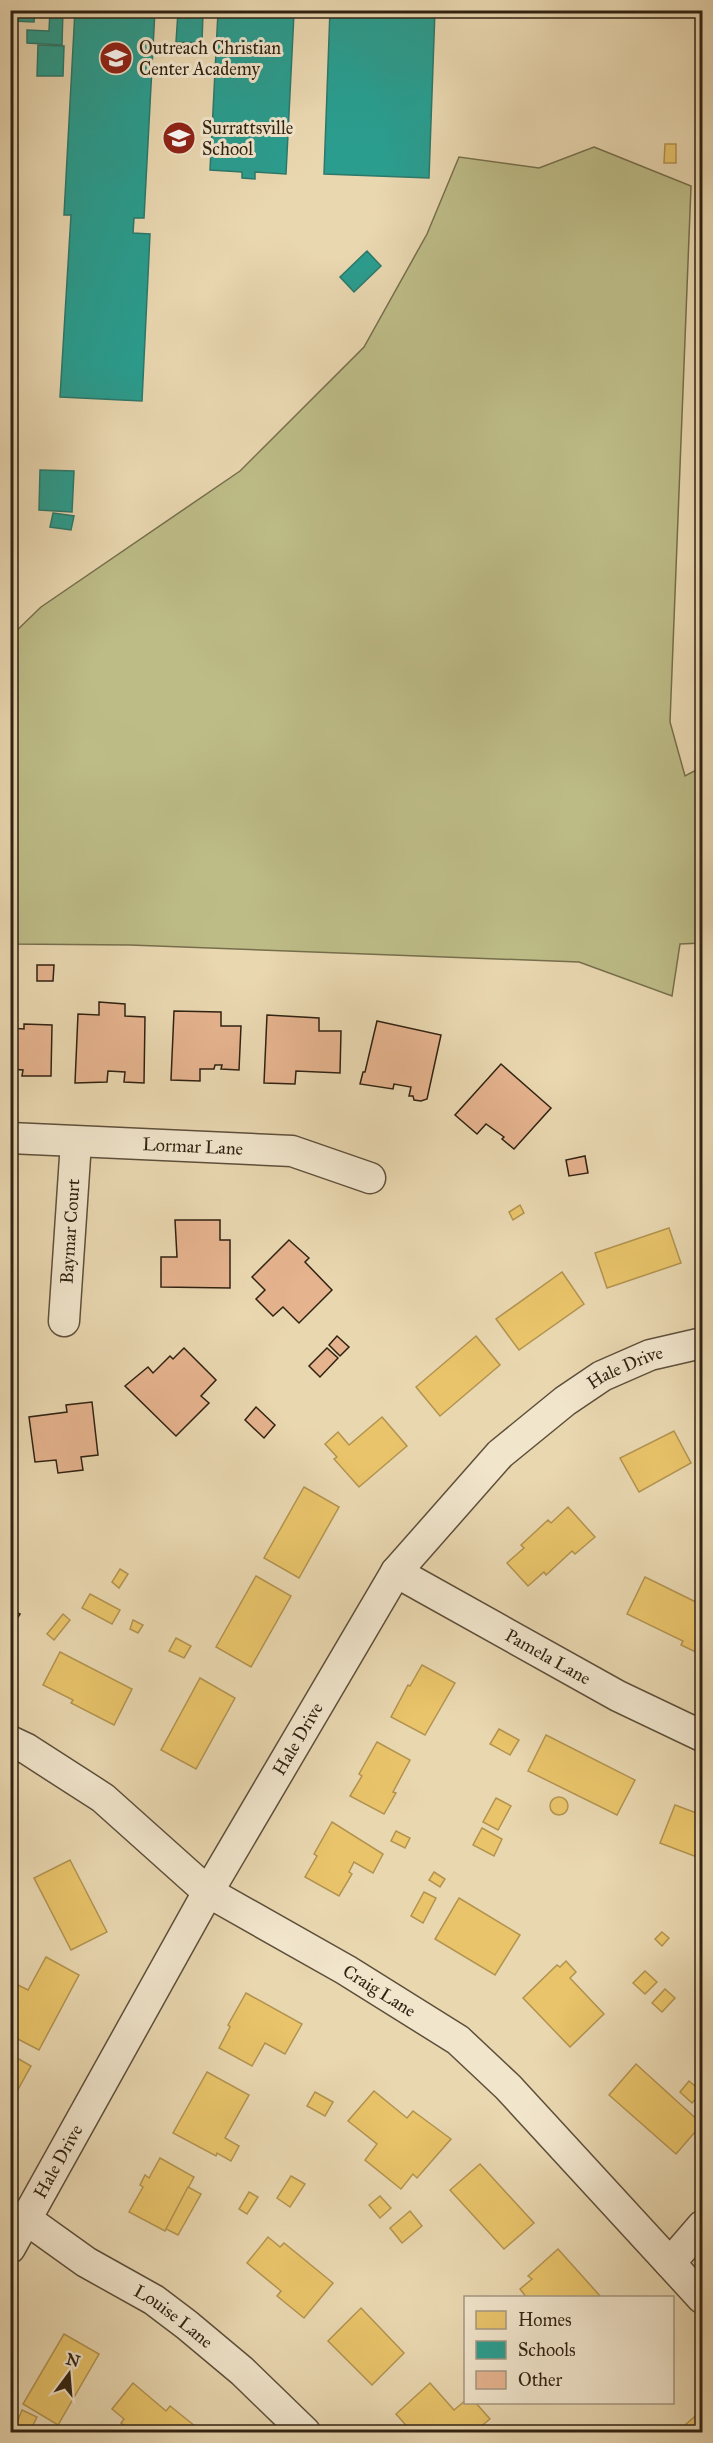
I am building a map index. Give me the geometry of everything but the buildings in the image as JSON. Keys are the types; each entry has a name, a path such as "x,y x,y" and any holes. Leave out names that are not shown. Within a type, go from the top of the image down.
{"street":[{"name":"Lormar Lane","path":"10,1138 292,1151 370,1178"},
{"name":"Baymar Court","path":"64,1321 76,1142"},
{"name":"Hale Drive","path":"10,2248 208,1892 396,1572 500,1454 565,1401 602,1376 650,1355 702,1343"},
{"name":"Pamela Lane","path":"396,1572 618,1696 702,1736"},
{"name":"Craig Lane","path":"10,1741 27,1749 103,1798 208,1892 346,1970 458,2040 508,2087 702,2298"},
{"name":"Louise Lane","path":"26,2219 86,2262 154,2300 187,2325 242,2371 304,2433"},
{"path":"670,2263 702,2226"}],"shaded area":[{"path":"594,147 691,186 670,722 685,776 702,767 702,943 680,944 672,996 579,962 130,945 11,944 11,636 41,607 240,471 364,347 427,234 459,157 539,168"}],"place":[{"name":"Outreach Christian Center Academy","path":"116,58"},
{"name":"Surrattsville School","path":"179,138"}]}
